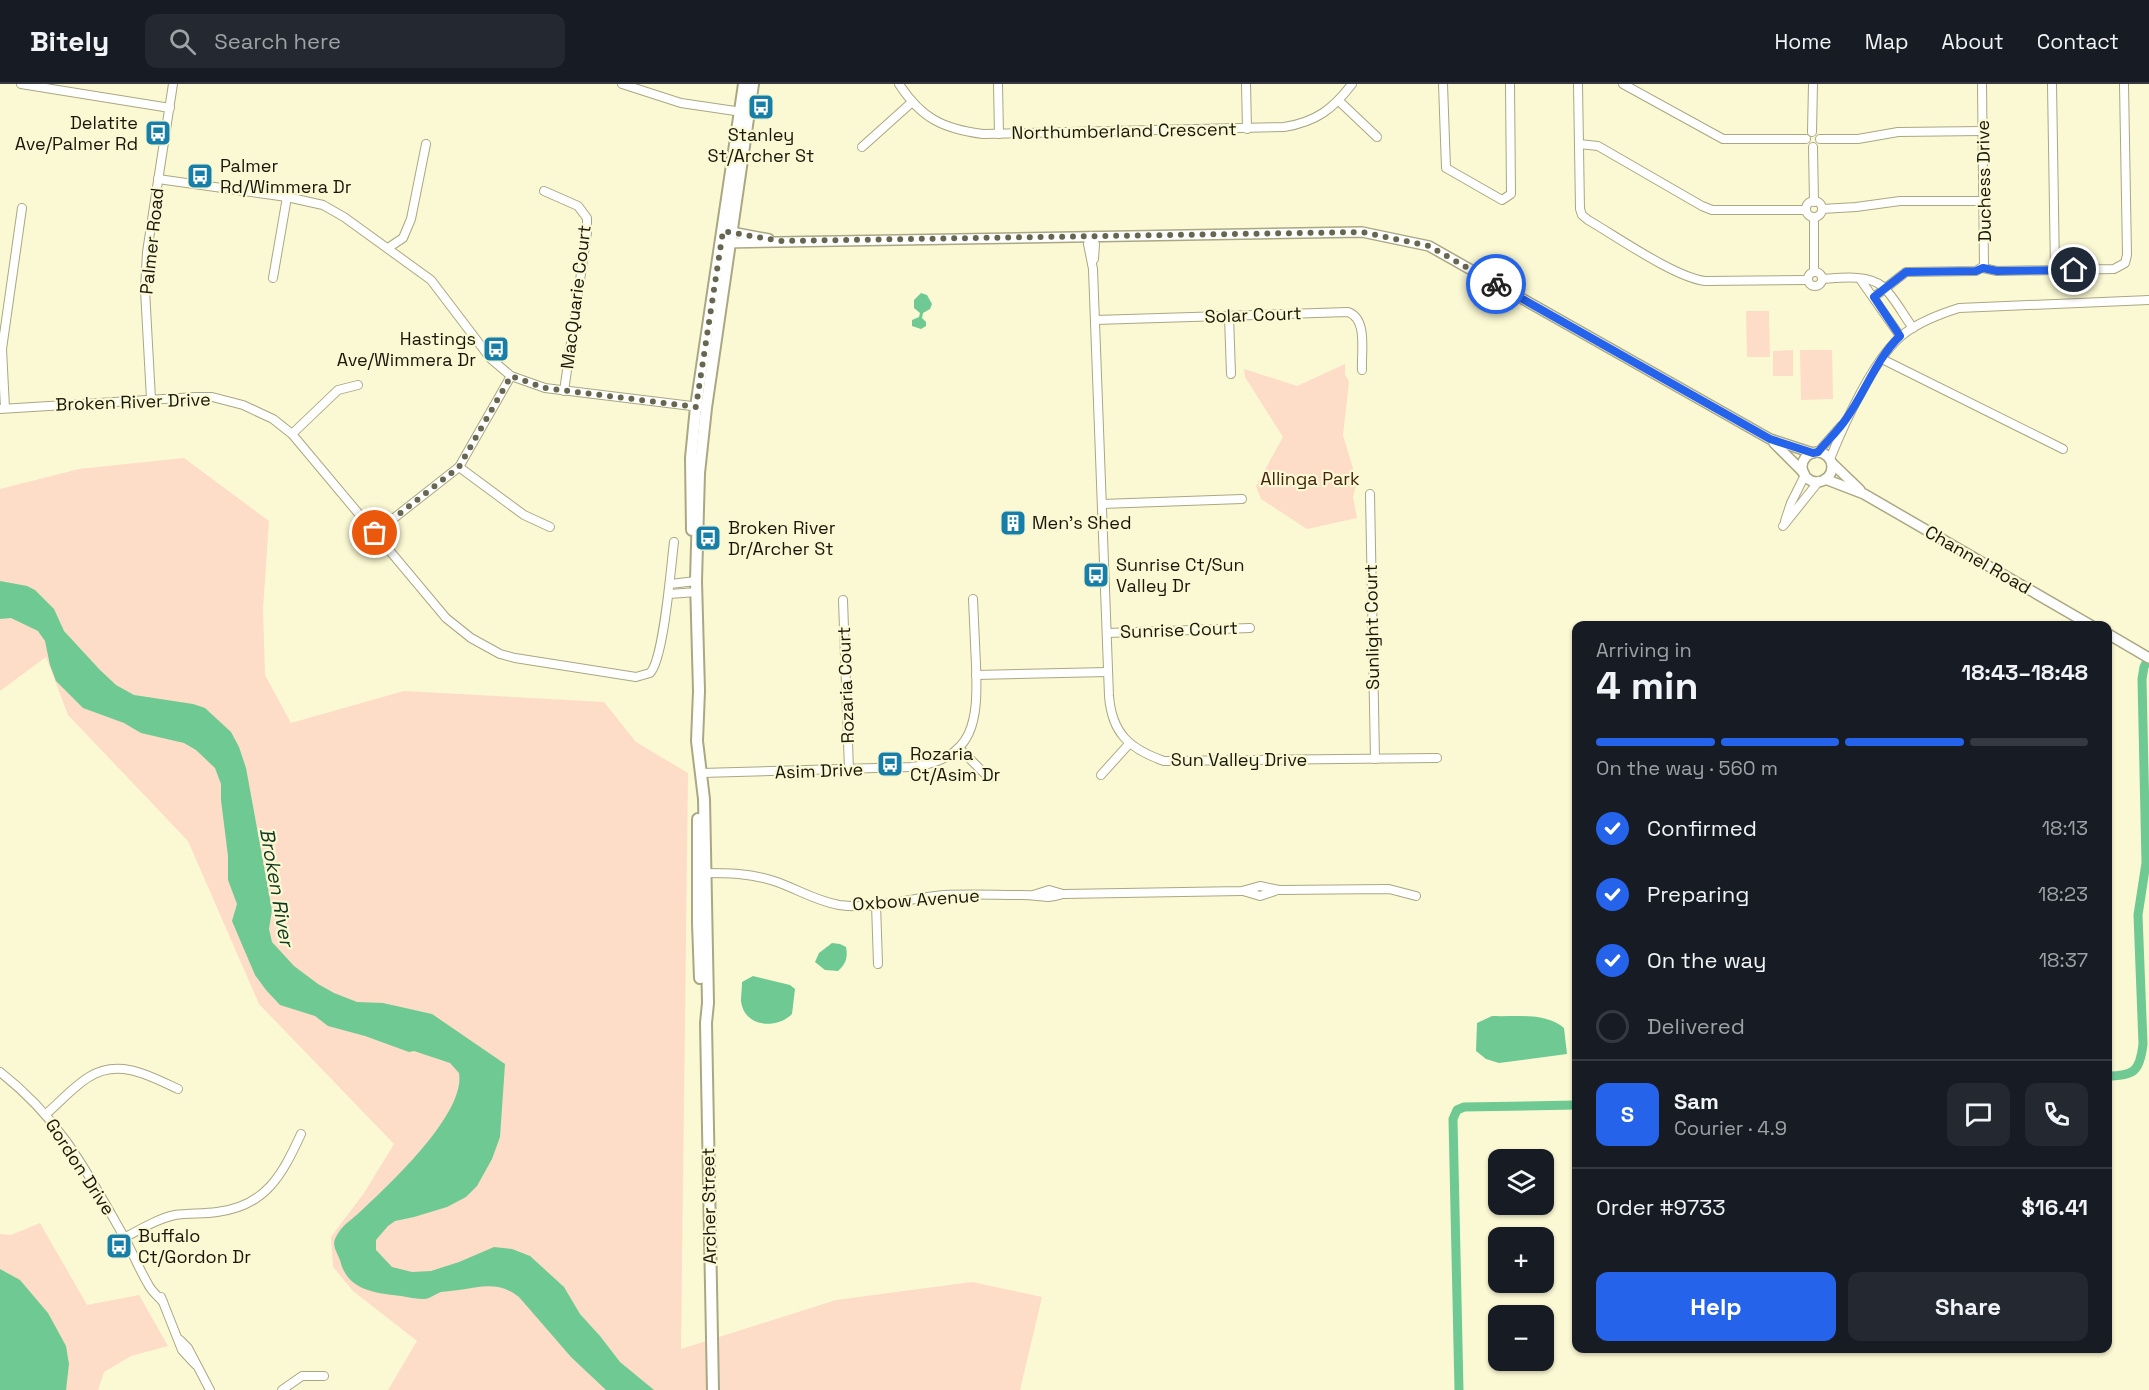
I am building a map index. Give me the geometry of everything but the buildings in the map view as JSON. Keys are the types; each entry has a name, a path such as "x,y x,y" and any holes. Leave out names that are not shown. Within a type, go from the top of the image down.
{"main road":[{"name":"Archer Street","path":"713,1390 706,1023 708,1003 702,873 704,799 700,770 704,740 699,691 695,473 701,407 744,113 744,84"},
{"name":"Archer Street","path":"744,113 753,84"}],"street":[{"path":"21,84 170,108"},
{"name":"Palmer Road","path":"150,399 145,290 147,252 173,84"},
{"path":"622,84 681,103 744,113"},
{"name":"Northumberland Crescent","path":"899,84 911,103 932,119 962,131 999,134 1247,129 1298,124 1325,112 1339,101 1352,84"},
{"path":"998,84 999,134"},
{"path":"1246,84 1247,129"},
{"path":"1443,84 1446,168 1502,200 1511,194 1510,84"},
{"path":"1578,84 1580,209 1587,220 1673,270 1692,278 1807,280"},
{"path":"1623,84 1723,139 1806,139"},
{"path":"1812,132 1813,84"},
{"name":"Duchess Drive","path":"1874,297 1906,272 1976,271 1983,268 1985,264 1982,84"},
{"path":"2052,84 2055,270"},
{"path":"1983,268 1997,271 2114,269 2120,268 2125,263 2127,255 2124,84"},
{"path":"1339,101 1377,137"},
{"path":"862,147 911,103"},
{"path":"1820,139 1858,139 1898,132 1983,131"},
{"path":"1806,139 1807,135 1812,132"},
{"path":"1806,139 1809,146 1818,146 1819,135 1812,132"},
{"path":"388,248 403,238 411,219 426,144"},
{"path":"1579,144 1598,146 1712,210 1806,210"},
{"path":"1813,147 1814,202"},
{"path":"158,179 287,196 323,205 344,217 431,280 490,359 511,376 545,388 701,407"},
{"name":"MacQuarie Court","path":"544,191 578,206 587,218 587,232 564,390"},
{"path":"273,278 287,196"},
{"path":"1822,209 1900,201 1984,201"},
{"path":"1806,210 1808,205 1814,202"},
{"path":"1814,202 1818,203 1822,209"},
{"path":"3,408 2,349 22,208"},
{"path":"1806,210 1810,216 1814,217 1820,215 1822,209"},
{"path":"1814,217 1814,271"},
{"path":"728,231 780,241"},
{"path":"726,243 1362,232 1429,246 1770,439 1816,452 1831,461"},
{"path":"1091,236 1095,244 1093,269 1110,706 1114,721 1129,744 1101,775"},
{"path":"1807,280 1810,273 1814,271"},
{"path":"1814,271 1819,273 1822,279"},
{"path":"1807,280 1811,285 1816,286 1822,279 1860,279 1875,282 1885,289 1913,328"},
{"path":"1860,279 1900,336"},
{"path":"1846,419 1803,463 1804,474 1783,525 1822,480 1830,475 1831,461 1846,419 1882,358 1900,336 1932,317 1959,308 2146,300"},
{"name":"Solar Court","path":"1095,320 1342,311 1352,313 1361,328 1362,370"},
{"path":"1229,315 1231,374"},
{"path":"1882,358 2063,449"},
{"path":"375,533 459,467 511,376"},
{"path":"292,434 338,390 358,385"},
{"name":"Broken River Drive","path":"3,408 196,397 228,400 258,411 292,434 457,628 500,654 531,662 633,677 647,675 656,665 669,594 674,542"},
{"path":"1770,439 1804,474 1813,481 1822,480"},
{"name":"Channel Road","path":"1831,461 1864,494"},
{"path":"459,467 524,515 550,527"},
{"name":"Channel Road","path":"1822,480 1864,494 2083,621"},
{"name":"Sunlight Court","path":"1370,494 1375,759"},
{"path":"1102,504 1242,499"},
{"path":"670,584 696,586"},
{"path":"669,594 696,586"},
{"name":"Asim Drive","path":"700,770 849,770 930,765 942,760 959,748 973,725 977,701 973,599"},
{"name":"Rozaria Court","path":"843,600 849,770"},
{"name":"Sunrise Court","path":"1107,633 1250,628"},
{"path":"2112,636 2146,656"},
{"path":"976,675 1108,672"},
{"name":"Sun Valley Drive","path":"1129,744 1143,754 1164,761 1437,758"},
{"path":"959,748 989,778"},
{"name":"Oxbow Avenue","path":"702,873 751,874 807,896 841,905 876,904 944,895 1032,895 1049,890 1063,894 1242,891 1260,886 1279,890 1389,889 1416,896"},
{"path":"876,904 878,964"},
{"path":"46,1114 89,1076 108,1069 132,1069 178,1089"},
{"name":"Gordon Drive","path":"0,1072 24,1090 68,1141 144,1275 160,1293 177,1337 188,1348 209,1390"},
{"path":"124,1238 158,1220 177,1215 219,1212 252,1201 276,1182 301,1134"},
{"path":"282,1390 302,1376 324,1376"}],"green space":[{"path":"1746,311 1769,311 1770,357 1747,357"},
{"path":"1793,350 1793,376 1773,376 1773,351"},
{"path":"1800,350 1832,350 1833,399 1801,400"},
{"name":"Allinga Park","path":"1345,364 1345,374 1349,382 1343,435 1357,482 1353,497 1357,518 1307,529 1261,499 1256,486 1283,437 1245,377 1244,369 1297,386"},
{"path":"184,458 269,521 263,609 265,675 291,723 404,691 604,702 636,742 688,773 681,1349 836,1300 972,1282 1042,1297 1020,1390 388,1390 417,1341 353,1291 333,1267 331,1237 364,1193 394,1144 259,1004 188,841 68,715 46,657 0,691 0,489 79,469"},
{"path":"40,1223 87,1305 139,1295 168,1346 131,1356 104,1372 98,1390 0,1390 0,1234 11,1235"}],"shaded area":[{"path":"921,293 927,295 932,304 930,309 923,313 922,318 926,326 921,329 912,326 912,320 919,317 920,313 914,308 914,300"},
{"path":"0,581 27,586 35,590 54,609 64,631 116,685 134,695 205,708 231,732 246,768 272,910 269,929 272,942 294,966 318,984 357,1002 383,1003 432,1014 505,1064 500,1137 492,1159 477,1186 466,1197 447,1207 395,1221 376,1240 376,1250 392,1267 412,1272 431,1271 494,1247 512,1249 530,1256 564,1287 580,1314 620,1362 654,1390 606,1390 571,1357 519,1297 504,1289 490,1286 441,1292 421,1299 373,1291 356,1284 349,1278 335,1247 337,1234 424,1147 451,1108 458,1089 459,1073 450,1063 328,1026 315,1016 280,1005 266,990 255,975 232,921 237,904 228,880 221,784 215,768 196,750 184,743 141,733 124,723 83,708 56,681 45,641 38,631 11,618 0,619"},
{"path":"832,943 846,947 846,960 838,971 825,970 815,962 819,953"},
{"path":"753,976 790,985 795,989 792,1014 770,1024 754,1021 748,1016 743,1010 741,1001 742,982"},
{"path":"1492,1016 1530,1016 1556,1023 1564,1028 1567,1054 1499,1063 1486,1059 1476,1051 1477,1023"},
{"path":"0,1269 20,1280 48,1313 66,1346 69,1364 66,1390 0,1390"}],"waterway":[{"path":"2112,1076 2124,1075 2134,1070 2140,1060 2143,1044 2138,915 2146,863 2142,679 2149,657"},
{"path":"1459,1390 1453,1119 1457,1110 1464,1107 1572,1105"}],"way so far":[{"path":"375,533 459,467 511,376 545,388 696,407 723,231 780,241 1362,232 1429,246 1496,284"}],"place":[{"name":"Stanley St/Archer St","path":"761,107"},
{"name":"Delatite Ave/Palmer Rd","path":"158,133"},
{"name":"Palmer Rd/Wimmera Dr","path":"200,176"},
{"name":"Hastings Ave/Wimmera Dr","path":"496,349"},
{"name":"Men's Shed","path":"1013,523"},
{"name":"Broken River Dr/Archer St","path":"708,538"},
{"name":"Sunrise Ct/Sun Valley Dr","path":"1096,575"},
{"name":"Rozaria Ct/Asim Dr","path":"890,764"},
{"name":"Buffalo Ct/Gordon Dr","path":"119,1246"}],"route":[{"path":"1496,284 1770,439 1813,453 1818,452 1846,419 1877,366 1900,336 1874,297 1902,274 1906,272 1976,271 1983,268 1997,271 2074,270"}],"water label":[{"name":"Broken River","path":"277,887"}]}
